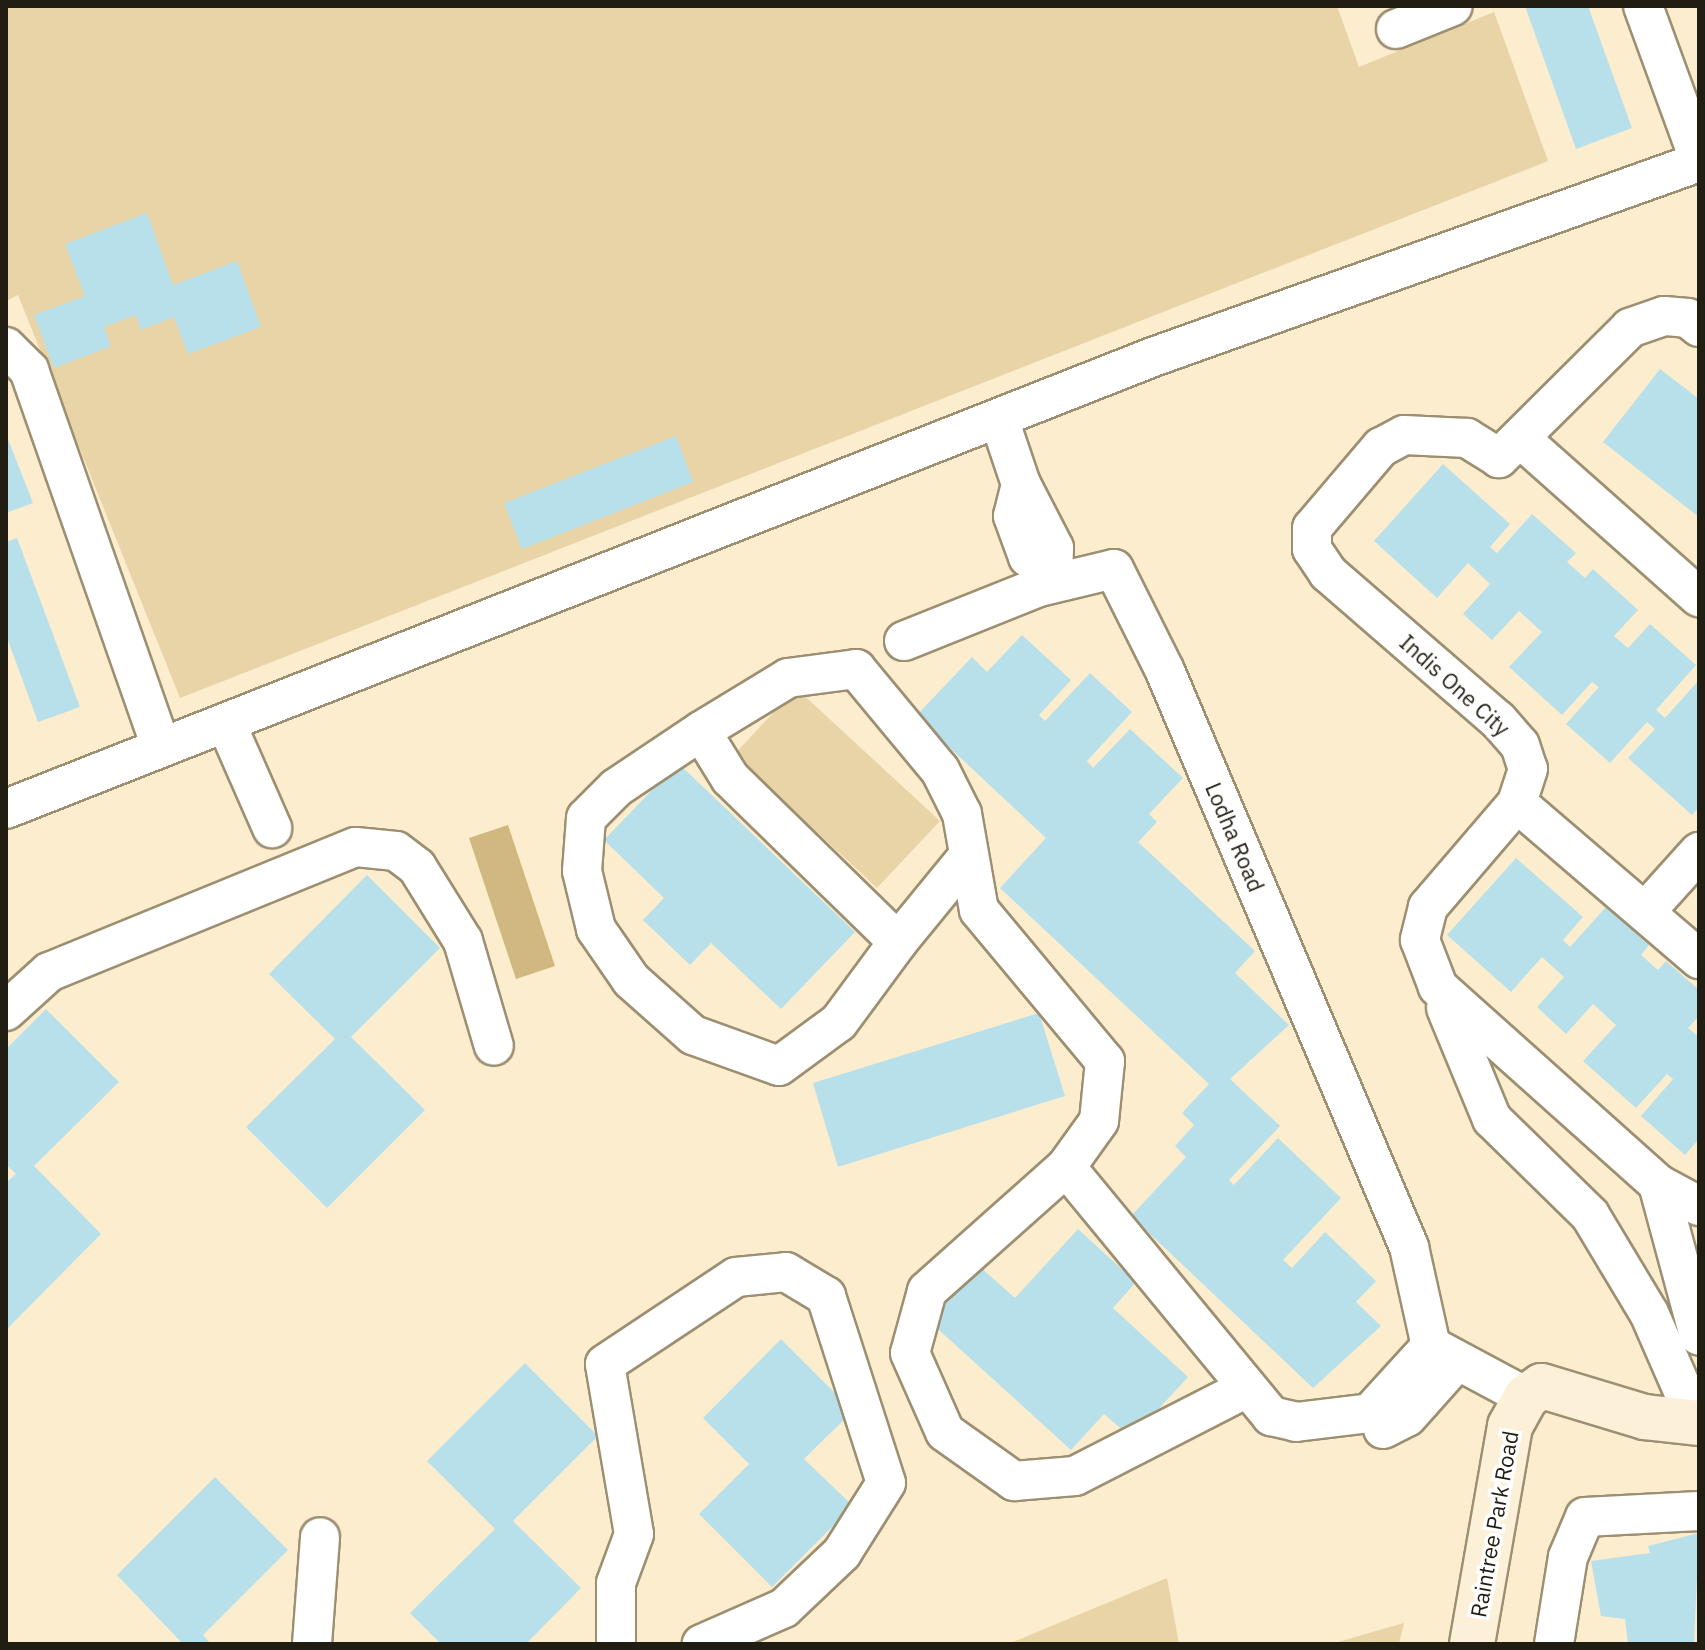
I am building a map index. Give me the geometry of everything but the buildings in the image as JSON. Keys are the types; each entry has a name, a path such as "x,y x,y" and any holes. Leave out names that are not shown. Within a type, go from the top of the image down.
{"street":[{"path":"1396,29 1453,6"},
{"path":"6,809 1000,422 1168,352 1699,161 1643,6"},
{"name":"Indis One City","path":"1699,327 1664,316 1630,328 1522,440 1499,458 1467,438 1404,435 1381,447 1312,528 1312,549 1328,573 1520,745 1528,769 1517,803 1428,907 1420,940 1438,987 1658,1184 1699,1206"},
{"path":"6,347 29,370 161,747"},
{"path":"1000,422 1021,484 1054,548 1051,575"},
{"path":"1522,440 1699,597"},
{"name":"Lodha Road","path":"904,641 1051,575 1114,569 1128,588 1409,1247 1446,1348"},
{"path":"965,860 898,942 839,1022 779,1066 693,1035 631,980 596,929 582,871 586,818 616,788 788,678 856,669 940,770 962,814 965,860 979,910 1105,1061 1099,1121 1066,1167 927,1291 910,1353 945,1432 1014,1481 1075,1476 1243,1390"},
{"path":"226,723 272,828"},
{"path":"701,731 730,778 898,942"},
{"path":"1517,803 1699,959"},
{"path":"6,1011 49,972 356,847 396,851 417,867 463,941 494,1046"},
{"path":"1645,912 1699,852"},
{"path":"1438,987 1492,1119 1590,1215 1649,1313 1698,1423"},
{"path":"1066,1167 1243,1390 1271,1416 1296,1422 1370,1413 1446,1348"},
{"path":"1658,1184 1674,1257 1699,1336"},
{"path":"1590,1215 1674,1257"},
{"path":"616,1644 616,1583 634,1534 605,1364 736,1277 786,1272 826,1296 886,1483 842,1553 784,1608 702,1644"},
{"path":"1446,1348 1528,1398 1698,1423"},
{"path":"1446,1348 1528,1398"},
{"path":"1383,1429 1407,1417 1446,1348"},
{"name":"Raintree Park Road","path":"1472,1644 1528,1398"},
{"path":"1554,1644 1568,1557 1585,1517 1699,1511"},
{"path":"312,1644 320,1537"}],"shaded area":[{"path":"6,6 1337,6 1359,67 1494,12 1548,161 180,698 18,295 6,301"},
{"path":"796,688 940,821 877,888 734,755"},
{"path":"508,825 555,966 516,979 469,838"},
{"path":"1167,1578 1179,1644 1008,1644"},
{"path":"1404,1623 1399,1644 1331,1644"}]}
